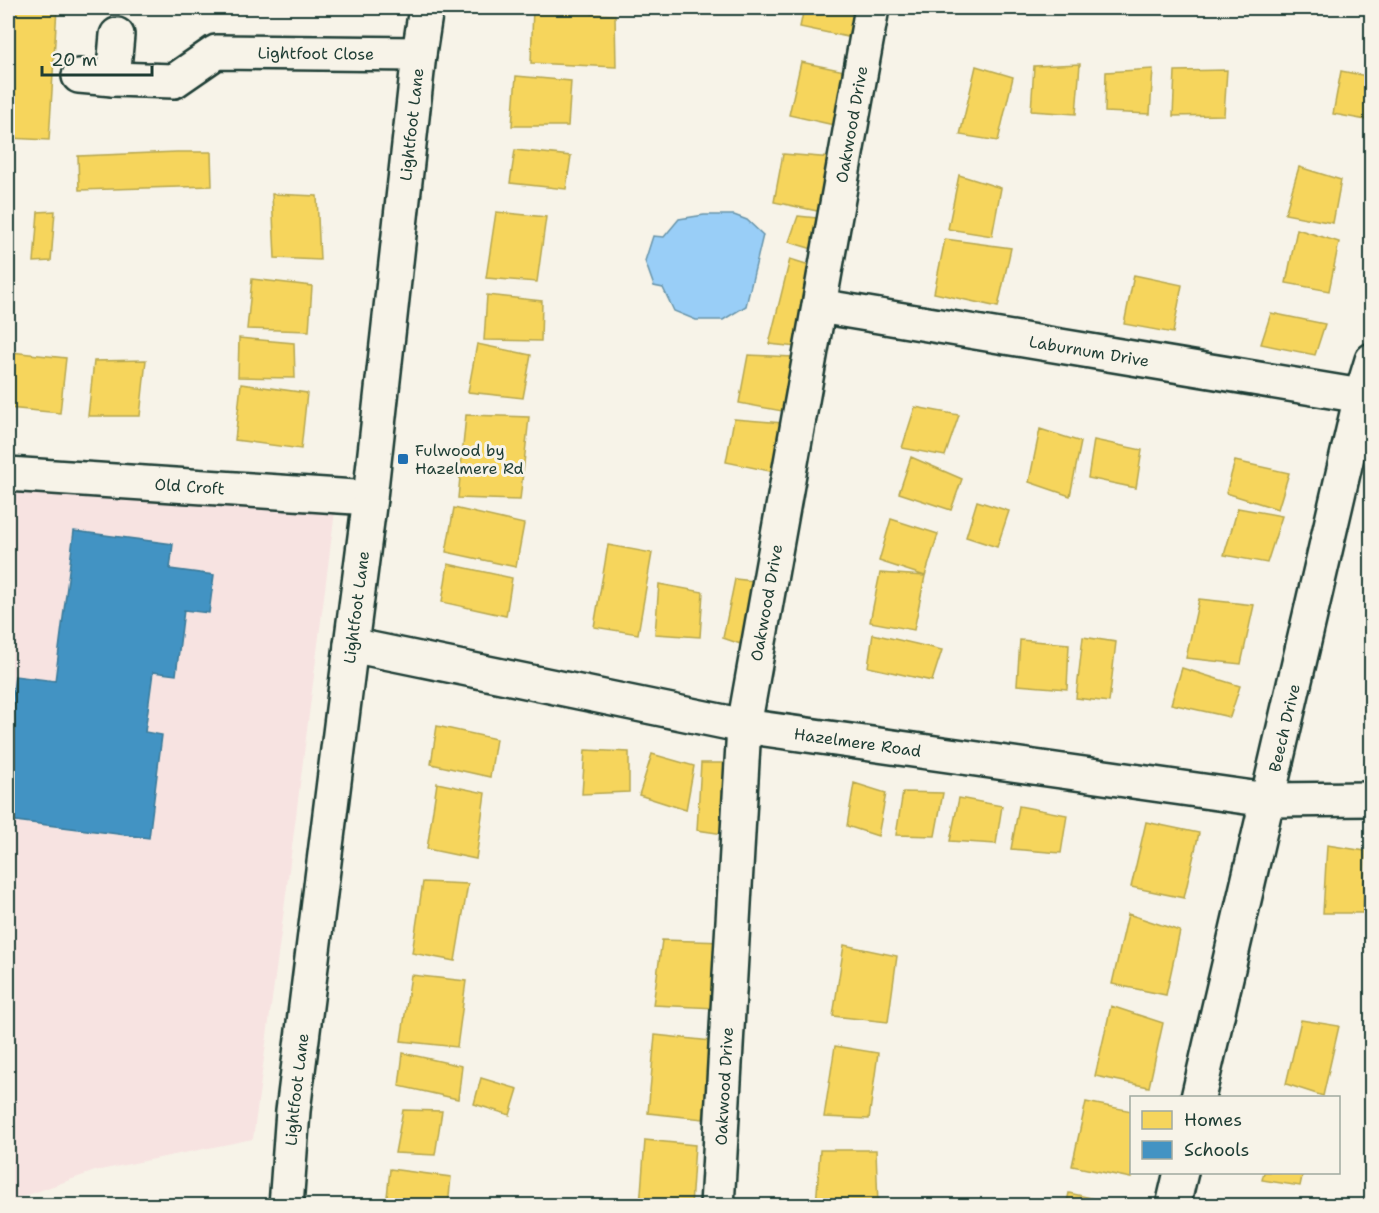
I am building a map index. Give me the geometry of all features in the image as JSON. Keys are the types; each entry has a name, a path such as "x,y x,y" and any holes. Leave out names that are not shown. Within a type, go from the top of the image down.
{"street":[{"name":"Lightfoot Lane","path":"286,1206 293,1111 370,498 426,8"},
{"name":"Oakwood Drive","path":"717,1206 744,726 872,8"},
{"path":"113,79 117,35"},
{"name":"Lightfoot Close","path":"79,76 174,81 216,52 419,54"},
{"name":"Laburnum Drive","path":"819,306 1361,396"},
{"name":"Beech Drive","path":"1198,1096 1371,360"},
{"name":"Old Croft","path":"8,474 370,498"},
{"name":"Hazelmere Road","path":"351,645 744,726 1267,800 1371,799"},
{"path":"1173,1206 1181,1174"}],"shaded area":[{"path":"8,491 335,511 253,1139 95,1171 8,1202"}],"water":[{"path":"704,215 734,215 747,220 763,235 746,306 723,320 696,320 674,311 663,288 654,286 645,261 653,236 664,237 679,219"}],"building: Homes":[{"path":"11,8 57,8 49,140 8,138"},
{"path":"533,8 593,8 592,14 615,15 616,67 531,63"},
{"path":"804,8 855,8 848,37 800,27"},
{"path":"801,62 854,73 843,127 789,115"},
{"path":"1080,64 1076,114 1031,111 1034,66"},
{"path":"976,66 1013,77 998,141 960,135"},
{"path":"1153,69 1150,114 1105,112 1106,72"},
{"path":"1227,70 1224,115 1173,116 1175,71"},
{"path":"1341,71 1372,77 1372,121 1333,114"},
{"path":"516,76 571,81 568,126 512,126"},
{"path":"515,150 571,156 566,189 510,183"},
{"path":"211,152 212,186 79,190 78,156"},
{"path":"783,154 833,158 827,213 774,202"},
{"path":"1299,167 1341,180 1333,223 1285,214"},
{"path":"959,175 1001,188 992,236 948,229"},
{"path":"272,194 317,196 320,260 275,258"},
{"path":"55,211 51,261 34,262 38,212"},
{"path":"496,212 546,217 537,282 486,278"},
{"path":"798,216 826,219 816,250 789,242"},
{"path":"1297,229 1339,242 1329,291 1286,283"},
{"path":"945,239 1011,248 998,307 934,293"},
{"path":"790,259 816,267 797,347 769,344"},
{"path":"1134,275 1182,285 1173,333 1124,324"},
{"path":"252,279 312,286 309,331 247,329"},
{"path":"487,295 542,301 541,341 484,340"},
{"path":"1271,313 1325,324 1315,355 1261,344"},
{"path":"239,338 294,343 295,378 238,377"},
{"path":"477,344 531,355 523,398 468,392"},
{"path":"11,352 66,358 60,413 8,408"},
{"path":"748,355 793,357 782,411 739,403"},
{"path":"146,360 140,416 88,416 94,361"},
{"path":"241,384 307,393 301,449 235,440"},
{"path":"915,407 959,415 945,456 902,448"},
{"path":"466,415 529,417 520,500 458,498"},
{"path":"734,419 784,423 775,472 726,462"},
{"path":"1040,429 1081,442 1070,496 1029,482"},
{"path":"1094,440 1142,450 1136,488 1088,478"},
{"path":"911,457 962,479 951,510 899,493"},
{"path":"1235,461 1289,473 1278,509 1226,493"},
{"path":"977,501 1009,511 997,547 966,537"},
{"path":"454,508 524,524 516,567 446,552"},
{"path":"1238,508 1282,516 1267,563 1224,555"},
{"path":"891,519 938,534 925,576 879,561"},
{"path":"608,545 652,553 638,634 594,627"},
{"path":"448,564 512,578 506,616 442,602"},
{"path":"880,573 925,576 914,630 870,622"},
{"path":"735,579 763,582 749,647 723,638"},
{"path":"659,584 703,592 700,637 655,634"},
{"path":"1199,599 1254,605 1241,664 1186,658"},
{"path":"873,634 942,650 932,681 868,667"},
{"path":"1083,637 1116,642 1109,702 1076,698"},
{"path":"1020,640 1069,644 1067,689 1017,685"},
{"path":"1182,668 1240,686 1230,717 1171,704"},
{"path":"437,726 496,739 490,777 431,764"},
{"path":"585,750 629,752 629,792 582,794"},
{"path":"652,754 694,766 686,810 639,795"},
{"path":"701,763 735,763 730,835 697,830"},
{"path":"437,783 485,793 476,859 427,849"},
{"path":"854,783 886,793 878,836 847,826"},
{"path":"903,792 943,793 935,836 896,835"},
{"path":"959,798 1002,806 996,844 950,841"},
{"path":"1019,806 1067,815 1061,853 1011,849"},
{"path":"1146,822 1199,833 1184,898 1131,887"},
{"path":"1327,845 1365,851 1363,913 1323,913"},
{"path":"423,882 468,884 455,961 412,953"},
{"path":"1128,914 1180,931 1166,995 1112,984"},
{"path":"662,940 724,942 716,1008 653,1005"},
{"path":"844,945 897,956 888,1022 833,1016"},
{"path":"411,975 466,981 457,1047 401,1041"},
{"path":"1111,1006 1163,1023 1149,1087 1095,1076"},
{"path":"1301,1020 1339,1026 1323,1096 1286,1084"},
{"path":"655,1035 711,1041 703,1119 648,1113"},
{"path":"835,1046 878,1053 869,1119 824,1117"},
{"path":"403,1053 462,1066 458,1099 399,1086"},
{"path":"481,1078 518,1089 510,1115 474,1104"},
{"path":"1086,1102 1130,1111 1131,1178 1072,1166"},
{"path":"403,1110 442,1111 435,1155 395,1153"},
{"path":"645,1140 695,1145 691,1206 640,1206"},
{"path":"820,1150 876,1150 878,1206 816,1206"},
{"path":"390,1169 451,1177 448,1206 386,1206"},
{"path":"1264,1174 1303,1174 1300,1186 1262,1180"},
{"path":"1069,1193 1126,1206 1066,1206"}],"building: Schools":[{"path":"74,531 173,544 170,569 214,575 209,613 184,610 176,675 153,672 145,732 162,735 149,838 8,820 8,730 15,676 55,681"}],"place":[{"name":"Fulwood by Hazelmere Rd","path":"403,459"}]}
